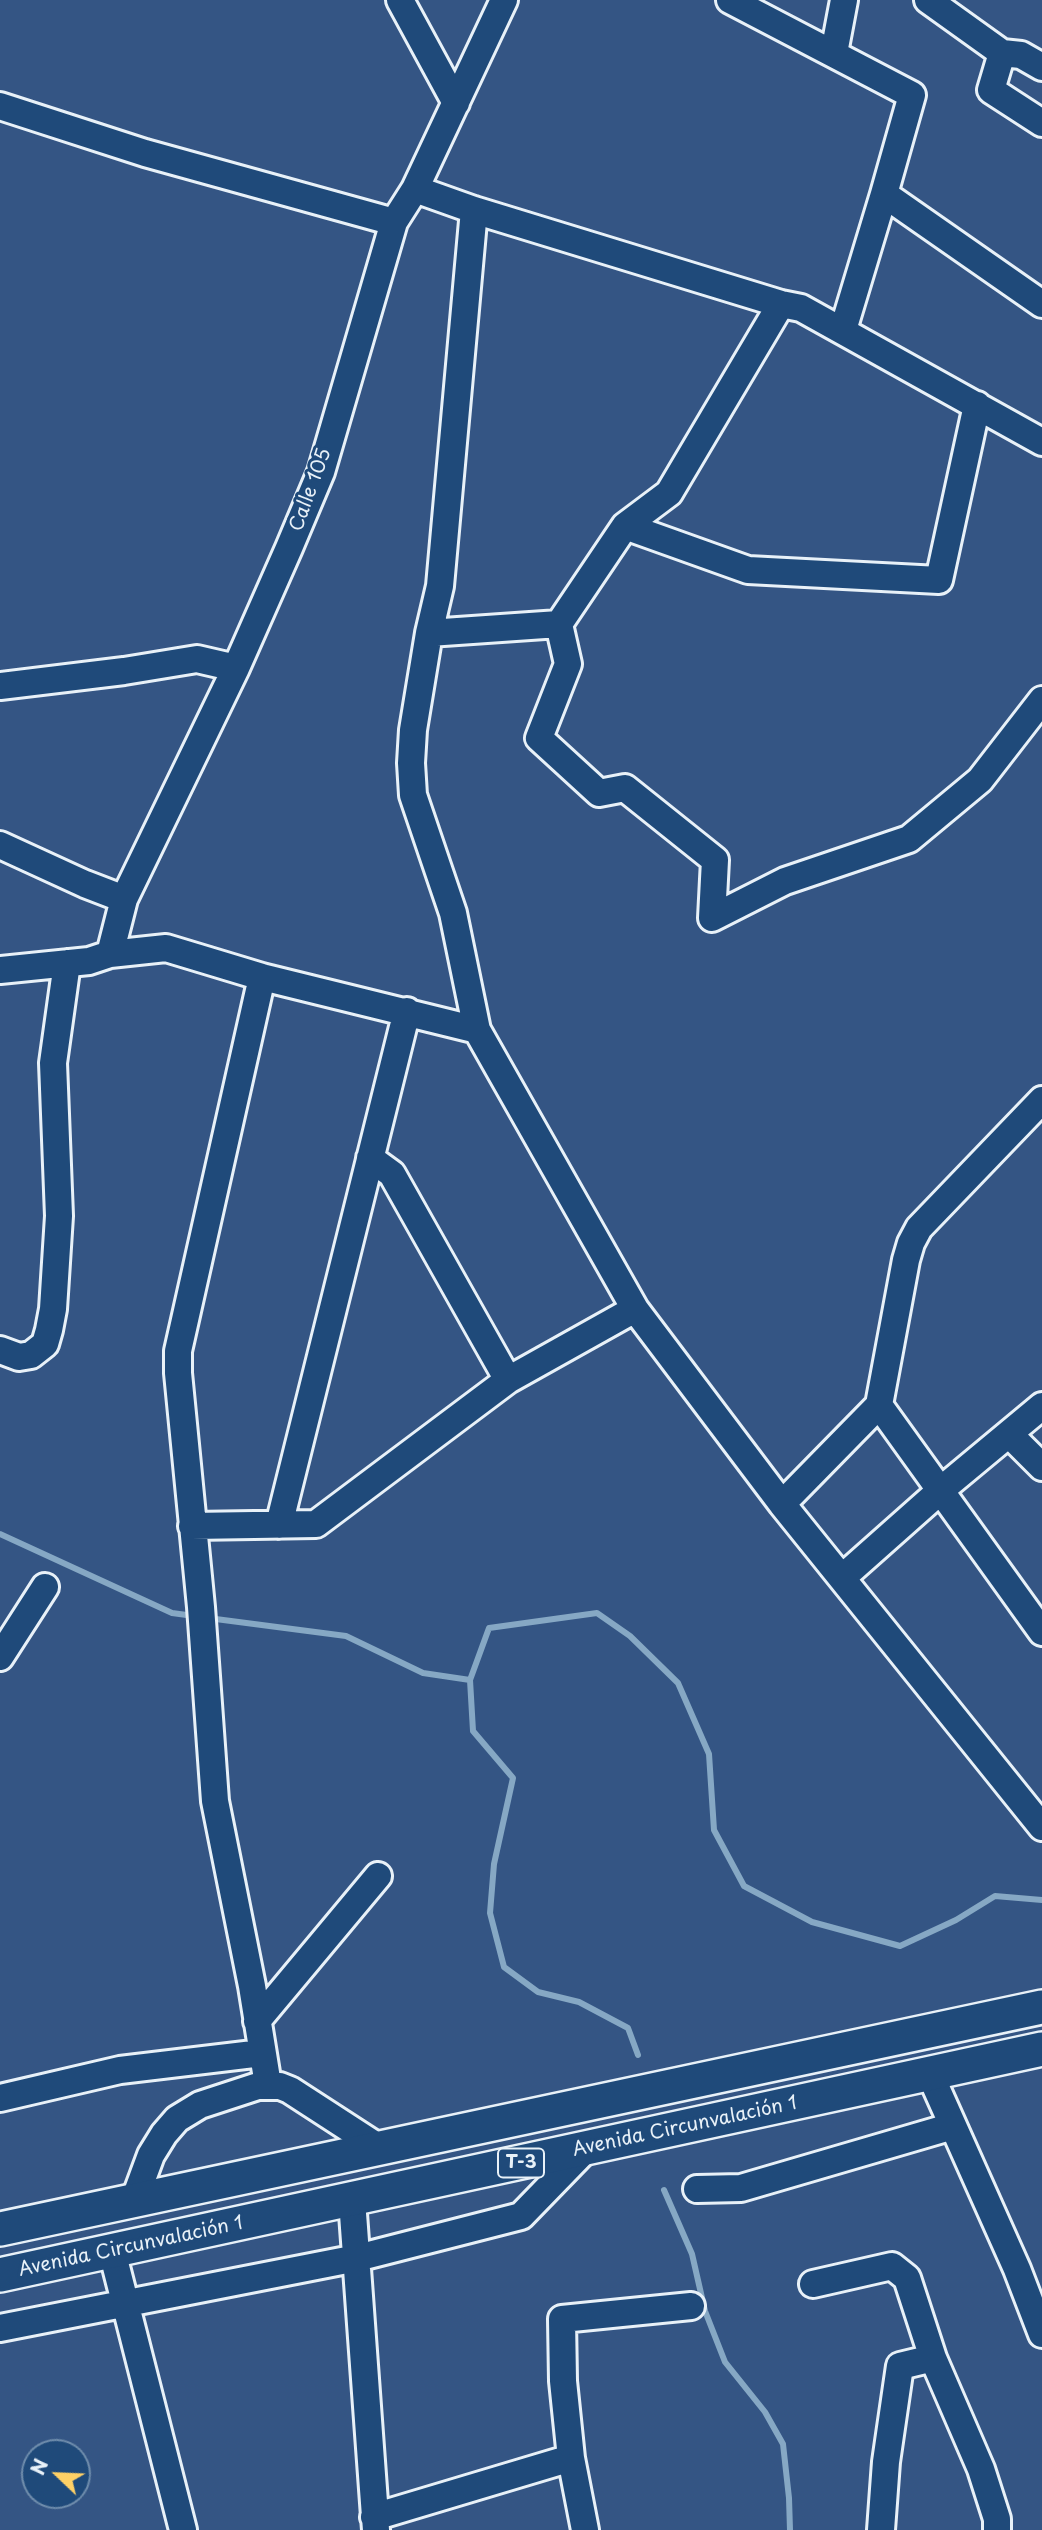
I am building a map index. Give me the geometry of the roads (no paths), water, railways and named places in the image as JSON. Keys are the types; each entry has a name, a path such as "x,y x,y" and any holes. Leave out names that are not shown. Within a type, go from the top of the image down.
{"main road":[{"name":"T-3","path":"0,2229 1042,2007"},
{"name":"Avenida Circunvalación 1","path":"0,2275 1042,2049"}],"street":[{"path":"400,0 456,103"},
{"name":"Calle 105","path":"0,1350 19,1357 37,1352 45,1344 51,1320 59,1216 52,1063 89,960 124,899 236,668 321,472 394,222 415,189 504,0"},
{"path":"730,0 912,95 843,330"},
{"path":"834,53 844,0"},
{"path":"928,0 1002,53 1021,55 1042,68"},
{"path":"1002,53 991,90 1042,123"},
{"path":"0,106 145,153 394,222"},
{"path":"415,189 474,210 801,308 1042,442"},
{"path":"884,194 1042,304"},
{"path":"474,210 440,586 429,633 413,730 411,763 413,795 453,913 477,1030 635,1309 782,1504 1042,1827"},
{"path":"781,304 669,494 625,526 559,624 568,664 539,738 598,793 625,788 715,860 712,918 785,881 909,839 980,780 1042,700"},
{"path":"625,526 748,570 939,580 977,405"},
{"path":"429,633 559,624"},
{"path":"0,686 197,659 236,668"},
{"path":"0,845 124,899"},
{"path":"0,970 166,948 262,977 477,1030"},
{"path":"262,977 178,1351 178,1373 204,1634 215,1801 268,2085"},
{"path":"279,1525 407,1011"},
{"path":"782,1504 879,1405 911,1243 919,1228 1042,1101"},
{"path":"370,1158 392,1174 508,1380"},
{"path":"192,1526 316,1524 508,1380 635,1309"},
{"path":"879,1405 1042,1632"},
{"path":"843,1577 941,1490 1042,1406"},
{"path":"1010,1435 1042,1467"},
{"path":"0,1657 45,1587"},
{"path":"257,2021 378,1876"},
{"path":"0,2098 120,2070 262,2053"},
{"path":"930,2074 1017,2269 1042,2334"},
{"path":"134,2201 151,2155 177,2119 200,2105 229,2094 268,2085 290,2090 381,2149"},
{"path":"697,2189 741,2188 953,2126"},
{"path":"0,2328 357,2258 521,2216 586,2149"},
{"path":"352,2200 375,2524 571,2458"},
{"path":"112,2251 183,2530"},
{"path":"813,2284 892,2266 907,2278 933,2358 981,2469 997,2519 997,2530"},
{"path":"585,2530 571,2458 563,2381 562,2319 691,2306"},
{"path":"881,2530 886,2462 900,2367 933,2358"}],"waterway":[{"path":"0,1534 172,1613 194,1616"},
{"path":"208,1618 346,1636 423,1673 470,1680 489,1628 597,1613 630,1636 678,1683 709,1754 714,1830 744,1886 812,1922 900,1946 956,1920 995,1896 1042,1900"},
{"path":"470,1680 473,1731 513,1778 494,1864 490,1913 504,1967 538,1992 579,2002 628,2028 638,2055"},
{"path":"664,2190 692,2254 705,2311 725,2362 765,2412 783,2444 790,2530"}]}
